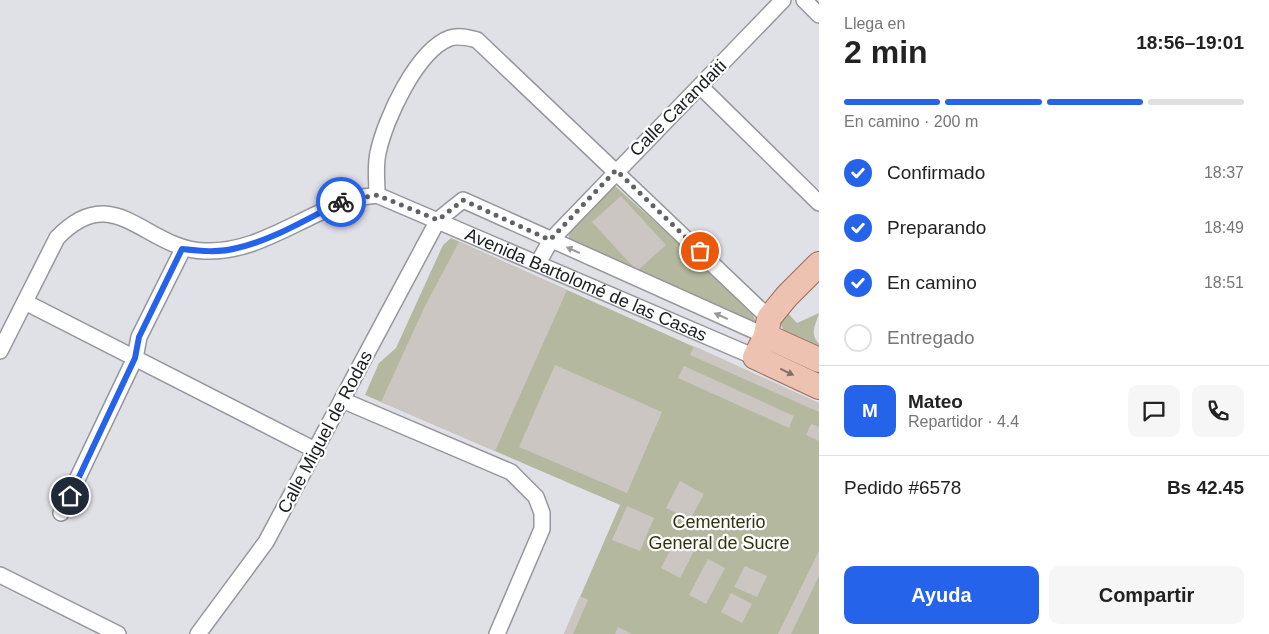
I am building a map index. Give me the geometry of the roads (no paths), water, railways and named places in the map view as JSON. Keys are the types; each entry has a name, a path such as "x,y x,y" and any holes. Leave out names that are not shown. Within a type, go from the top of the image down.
{"main road":[{"path":"755,357 768,327 819,264"},
{"name":"Avenida Bartolomé de las Casas","path":"768,327 819,360"},
{"name":"Avenida Bartolomé de las Casas","path":"755,357 819,387"}],"street":[{"name":"Calle Carandaiti","path":"538,263 550,240 616,170 701,87 783,0"},
{"path":"804,0 819,15"},
{"path":"377,195 378,154 385,127 418,63 432,50 451,38 465,37 477,40 616,170 768,327"},
{"path":"701,87 819,203"},
{"path":"0,350 57,238 69,225 90,214 116,214 182,249 206,251 235,249 256,242 346,200 377,195 438,220"},
{"name":"Avenida Bartolomé de las Casas","path":"755,357 438,220 463,200 550,240 768,327"},
{"name":"Calle Miguel de Rodas","path":"198,634 266,542 438,220"},
{"path":"61,513 135,358 139,337 182,249"},
{"path":"25,302 315,450"},
{"path":"342,400 511,472 536,497 542,513 542,529 497,634"},
{"path":"0,575 118,634"}],"park label":[{"name":"Cementerio General de Sucre","path":"719,532"}]}
